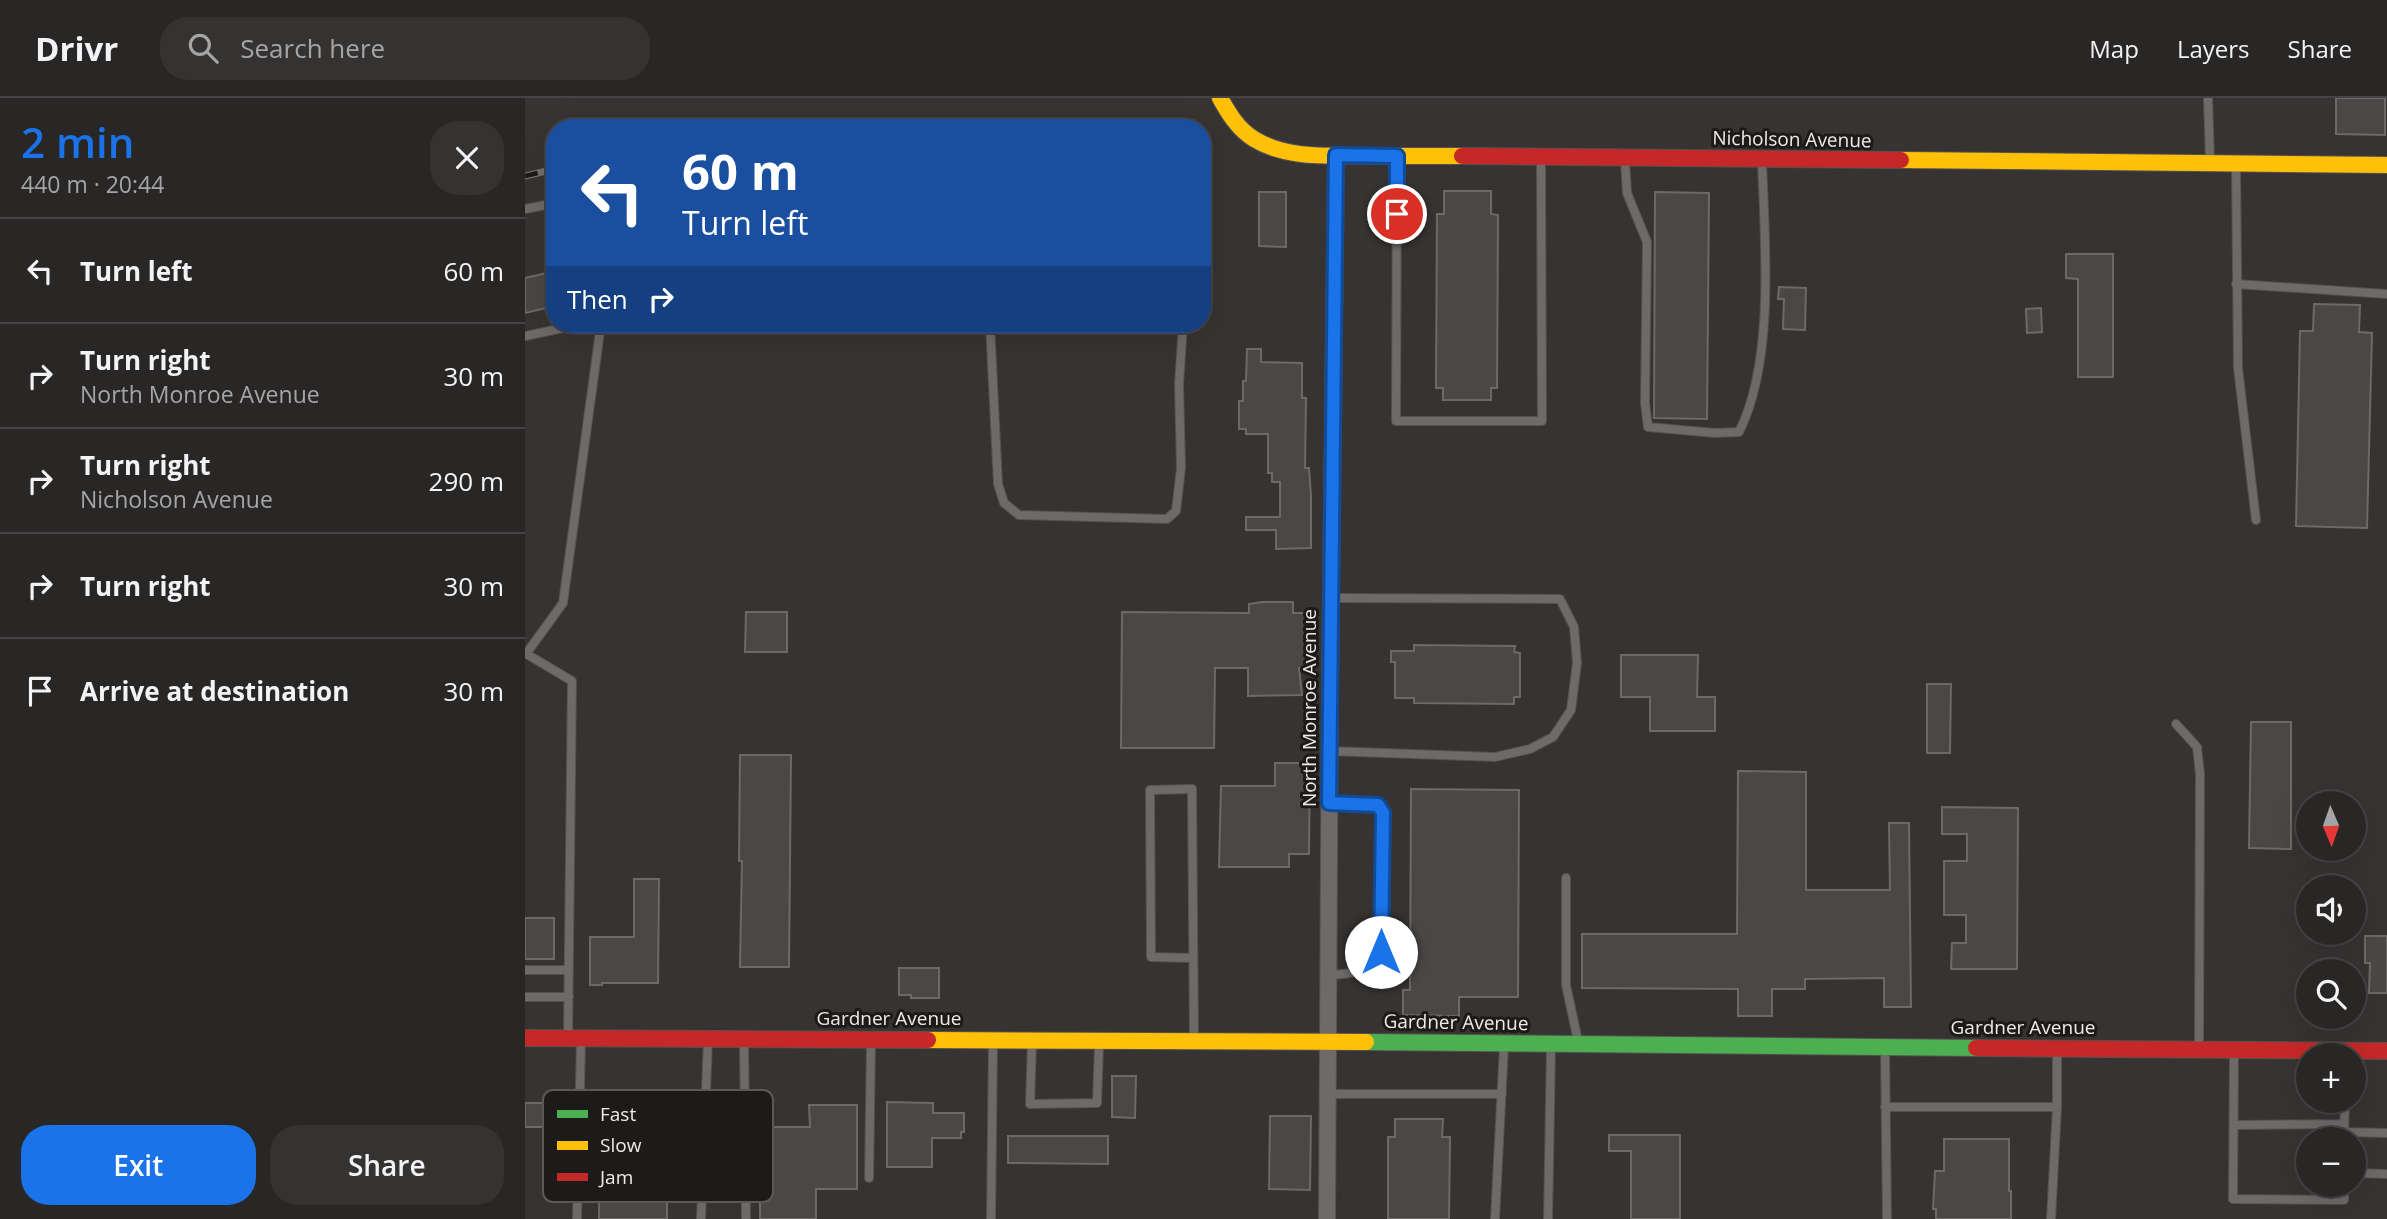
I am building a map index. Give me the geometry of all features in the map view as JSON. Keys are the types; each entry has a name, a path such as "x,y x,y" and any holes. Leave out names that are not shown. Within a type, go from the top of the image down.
{"street":[{"name":"Nicholson Avenue","path":"1220,98 1234,122 1253,140 1294,154 2387,165"},
{"name":"North Monroe Avenue","path":"1327,1219 1330,598 1336,155"},
{"name":"Gardner Avenue","path":"525,1038 1504,1043 2296,1052"},
{"name":"Gardner Avenue","path":"2366,1052 2387,1051"}],"lane":[{"path":"2208,98 2210,164"},
{"path":"1397,156 1396,421 1542,421 1541,157"},
{"path":"1625,158 1627,193 1647,242 1645,404 1648,427 1715,433 1739,432 1752,401 1765,313 1762,159"},
{"path":"2236,164 2238,368 2256,520"},
{"path":"525,209 546,205"},
{"path":"2236,284 2387,294"},
{"path":"525,336 546,332"},
{"path":"575,1090 574,1038 569,997 572,681 526,653 563,603 600,333"},
{"path":"990,333 998,484 1004,503 1019,515 1167,519 1176,511 1181,468 1179,384 1182,333"},
{"path":"1329,751 1495,757 1529,750 1553,737 1571,710 1577,663 1574,627 1560,599 1330,598"},
{"path":"2176,724 2197,747 2200,774 2199,1050"},
{"path":"1193,958 1151,957 1150,790 1192,789 1193,958 1193,1041"},
{"path":"1328,975 1355,974 1372,965 1381,952 1383,813 1378,805 1370,803 1329,803"},
{"path":"1566,878 1566,985 1579,1044"},
{"path":"525,970 569,970"},
{"path":"525,997 569,997"},
{"path":"707,1090 709,1039"},
{"path":"744,1039 745,1090"},
{"path":"869,1178 871,1039"},
{"path":"991,1219 993,1040"},
{"path":"1032,1040 1030,1104 1097,1103 1099,1040"},
{"path":"1495,1219 1504,1043"},
{"path":"1548,1219 1551,1044"},
{"path":"1885,1047 1887,1219"},
{"path":"2052,1219 2057,1048"},
{"path":"2234,1050 2233,1199 2344,1200 2344,1197"},
{"path":"1328,1094 1502,1094"},
{"path":"1885,1107 2057,1107"},
{"path":"2234,1125 2296,1129"},
{"path":"2366,1133 2387,1133"},
{"path":"2366,1173 2387,1174"}],"building":[{"path":"2336,98 2385,98 2385,135 2336,134"},
{"path":"1444,191 1491,191 1491,214 1498,215 1497,388 1491,388 1491,400 1443,400 1443,388 1436,388 1437,214 1444,214"},
{"path":"1259,192 1286,192 1286,247 1259,246"},
{"path":"1655,192 1709,193 1707,419 1654,418"},
{"path":"2066,254 2113,254 2113,377 2078,377 2078,279 2066,278"},
{"path":"546,273 546,308 525,313 525,278"},
{"path":"1779,287 1806,288 1805,330 1783,329 1784,299 1778,299"},
{"path":"2314,304 2360,305 2359,332 2372,333 2367,528 2296,526 2300,331 2313,331"},
{"path":"2041,308 2042,332 2027,333 2026,309"},
{"path":"1247,349 1261,349 1261,362 1302,363 1302,398 1306,398 1305,468 1309,468 1311,496 1311,548 1276,549 1276,530 1246,530 1246,517 1280,517 1280,482 1272,482 1272,473 1268,473 1268,434 1246,434 1246,429 1239,429 1239,401 1243,401"},
{"path":"1293,602 1293,613 1308,613 1307,668 1299,668 1302,695 1248,696 1248,668 1215,668 1214,748 1121,748 1122,612 1249,613 1249,604"},
{"path":"746,612 787,612 787,652 745,652"},
{"path":"1414,645 1515,646 1514,652 1520,653 1520,697 1514,697 1514,704 1414,703 1414,698 1395,698 1395,662 1391,662 1391,651 1414,651"},
{"path":"1621,655 1698,655 1697,697 1715,697 1715,731 1650,731 1650,697 1621,697"},
{"path":"1927,684 1951,684 1950,753 1927,753"},
{"path":"2251,722 2291,722 2291,849 2249,848"},
{"path":"740,755 791,755 789,967 740,967"},
{"path":"1275,763 1310,763 1309,854 1289,854 1289,867 1219,867 1221,786 1275,786"},
{"path":"1738,771 1806,772 1806,890 1890,890 1889,823 1909,823 1911,1007 1884,1007 1884,978 1805,979 1805,989 1772,989 1772,1016 1738,1016 1738,989 1582,988 1582,934 1737,934"},
{"path":"1411,789 1519,790 1518,997 1459,997 1459,1016 1403,1015 1403,990 1410,990"},
{"path":"1942,807 2018,808 2017,969 1951,969 1952,943 1966,943 1966,915 1944,915 1944,861 1967,861 1967,834 1942,834"},
{"path":"634,879 659,879 658,983 590,985 590,937 634,937"},
{"path":"525,918 554,918 554,959 525,959"},
{"path":"2366,936 2387,936 2387,993 2369,993 2370,963 2366,963"},
{"path":"899,968 939,968 939,998 899,995"},
{"path":"1112,1076 1136,1076 1135,1118 1112,1117"},
{"path":"887,1102 933,1103 933,1113 964,1113 964,1132 961,1132 961,1138 932,1138 932,1167 887,1167"},
{"path":"525,1103 543,1103 543,1127 525,1127"},
{"path":"809,1105 857,1105 857,1189 816,1189 816,1219 760,1219 760,1202 773,1202 773,1127 810,1127"},
{"path":"1270,1116 1311,1116 1310,1190 1269,1189"},
{"path":"1395,1119 1443,1119 1442,1137 1450,1137 1449,1219 1388,1219 1388,1137 1395,1137"},
{"path":"1609,1135 1680,1135 1680,1219 1631,1219 1631,1151 1609,1151"},
{"path":"1008,1136 1108,1136 1108,1164 1008,1163"},
{"path":"1944,1139 2009,1139 2011,1219 1936,1219 1936,1209 1933,1209 1935,1171 1944,1171"},
{"path":"599,1202 667,1202 667,1219 599,1219"}],"railway":[{"path":"525,176 546,171"}],"traffic: fast":[{"path":"1366,1042 1976,1048"}],"traffic: slow":[{"path":"1220,98 1243,131 1267,146 1281,150 1326,156 1462,156"},
{"path":"1901,160 2387,165"},
{"path":"928,1040 1366,1042"}],"traffic: jam":[{"path":"1462,156 1901,160"},
{"path":"525,1038 928,1040"},
{"path":"1976,1048 2387,1051"}],"route":[{"path":"1381,952 1383,813 1378,805 1370,803 1329,803 1336,155 1397,156 1397,214"}]}
